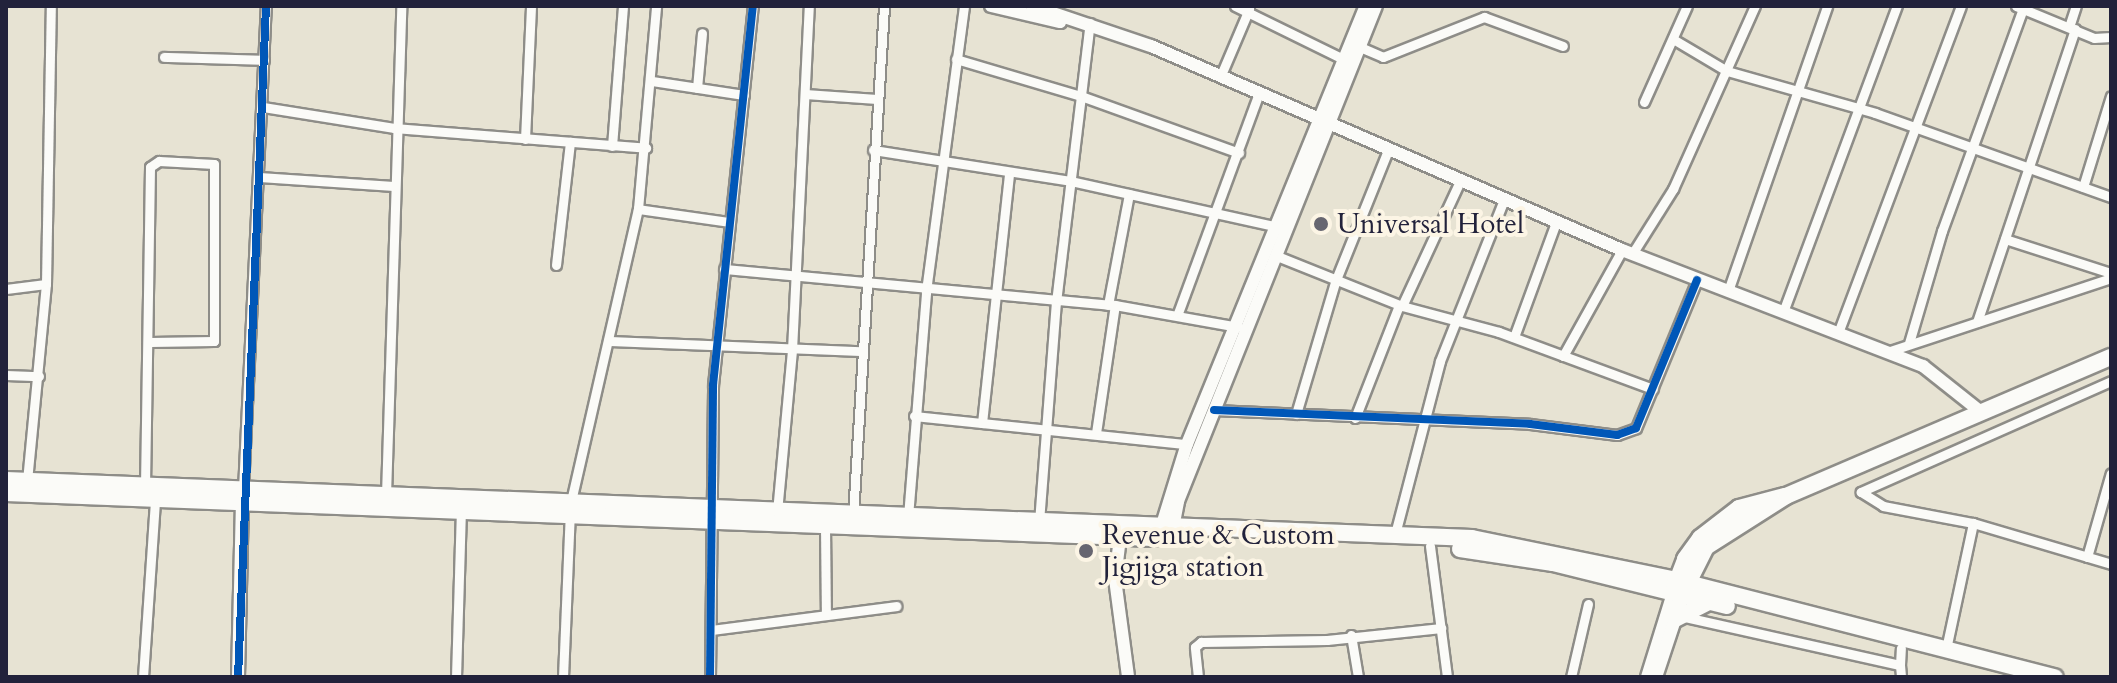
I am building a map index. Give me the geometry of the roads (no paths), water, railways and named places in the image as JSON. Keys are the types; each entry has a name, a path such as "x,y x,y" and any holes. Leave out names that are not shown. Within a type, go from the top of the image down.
{"highway":[{"path":"1679,588 1700,538 1739,508 1786,496 2111,357"},
{"path":"6,480 150,492 461,510 570,507"},
{"path":"6,493 150,492"},
{"path":"242,496 386,495 825,526 1395,534 1510,543 1679,588 1710,602 1901,656 2015,677"},
{"path":"715,516 777,512 1039,522 1120,532"},
{"path":"1166,533 1430,546 1553,563 1679,588 2055,677"},
{"path":"1677,617 1710,602"}],"main road":[{"path":"991,6 1089,27 1257,98 1342,130 1627,252 1887,352 1939,375 1981,412"},
{"path":"1034,6 1221,75 1324,123"},
{"path":"1166,533 1277,256 1366,6"},
{"path":"1166,533 1187,444 1278,227 1376,6"},
{"path":"238,677 242,496"},
{"path":"1120,532 1115,579 1128,677"},
{"path":"1656,677 1677,617 1679,588"},
{"path":"1647,677 1679,588"}],"street":[{"path":"27,481 46,284 51,6"},
{"path":"242,496 266,6"},
{"path":"386,495 394,128 401,6"},
{"path":"525,139 531,6"},
{"path":"612,146 623,6"},
{"path":"563,677 570,507 638,209 652,81 656,6"},
{"path":"710,677 715,516 709,448 716,348 753,6"},
{"path":"777,512 792,350 809,6"},
{"path":"853,515 884,6"},
{"path":"908,517 926,291 964,6"},
{"path":"1235,6 1249,8 1345,60"},
{"path":"1644,102 1687,6"},
{"path":"1563,356 1627,252 1673,189 1755,6"},
{"path":"1728,291 1827,6"},
{"path":"1783,312 1856,108 1897,6"},
{"path":"1838,333 1961,6"},
{"path":"1977,322 2029,167 2076,6"},
{"path":"1909,343 1971,147 2021,7 2094,38 2111,37"},
{"path":"1221,75 1249,8"},
{"path":"1360,47 1383,57 1484,17 1563,46"},
{"path":"1039,522 1043,430 1089,27"},
{"path":"697,88 702,33"},
{"path":"1673,39 1727,71 1914,127 2111,197"},
{"path":"164,57 264,60"},
{"path":"956,59 1081,96 1239,153"},
{"path":"652,81 744,95"},
{"path":"805,94 877,99"},
{"path":"2083,187 2111,96"},
{"path":"1178,313 1218,213 1257,98"},
{"path":"263,107 394,128 646,148"},
{"path":"556,265 570,142"},
{"path":"873,150 1071,181 1278,227"},
{"path":"1296,414 1335,282 1388,150"},
{"path":"143,677 150,492 150,342 150,167 159,161 214,164 214,341 150,342"},
{"path":"982,423 993,296 1009,173"},
{"path":"260,177 393,186"},
{"path":"1355,418 1400,306 1460,181"},
{"path":"1096,433 1111,305 1129,194"},
{"path":"1395,534 1423,421 1456,320 1504,199"},
{"path":"638,209 729,222"},
{"path":"1514,337 1556,222"},
{"path":"2005,239 2111,276"},
{"path":"1277,256 1400,306 1514,337 1653,389"},
{"path":"724,269 926,291 1111,305 1178,313 1238,327"},
{"path":"1887,352 2111,276"},
{"path":"1214,410 1530,424 1617,435 1636,428 1697,280"},
{"path":"6,289 46,284"},
{"path":"608,341 716,348 862,351"},
{"path":"6,375 39,376"},
{"path":"2111,381 1861,492 1883,506 1973,523 2111,564"},
{"path":"914,416 1187,444"},
{"path":"2087,557 2111,473"},
{"path":"456,677 461,510"},
{"path":"1946,649 1973,523"},
{"path":"825,526 826,615"},
{"path":"1430,546 1447,677"},
{"path":"1571,677 1588,604"},
{"path":"712,630 896,606"},
{"path":"1677,617 1901,656 1901,677"},
{"path":"1198,677 1195,647 1201,642 1441,628"},
{"path":"1351,635 1358,677"}],"place":[{"name":"Universal Hotel","path":"1321,224"},
{"name":"Revenue & Custom Jigjiga station","path":"1086,551"}]}
